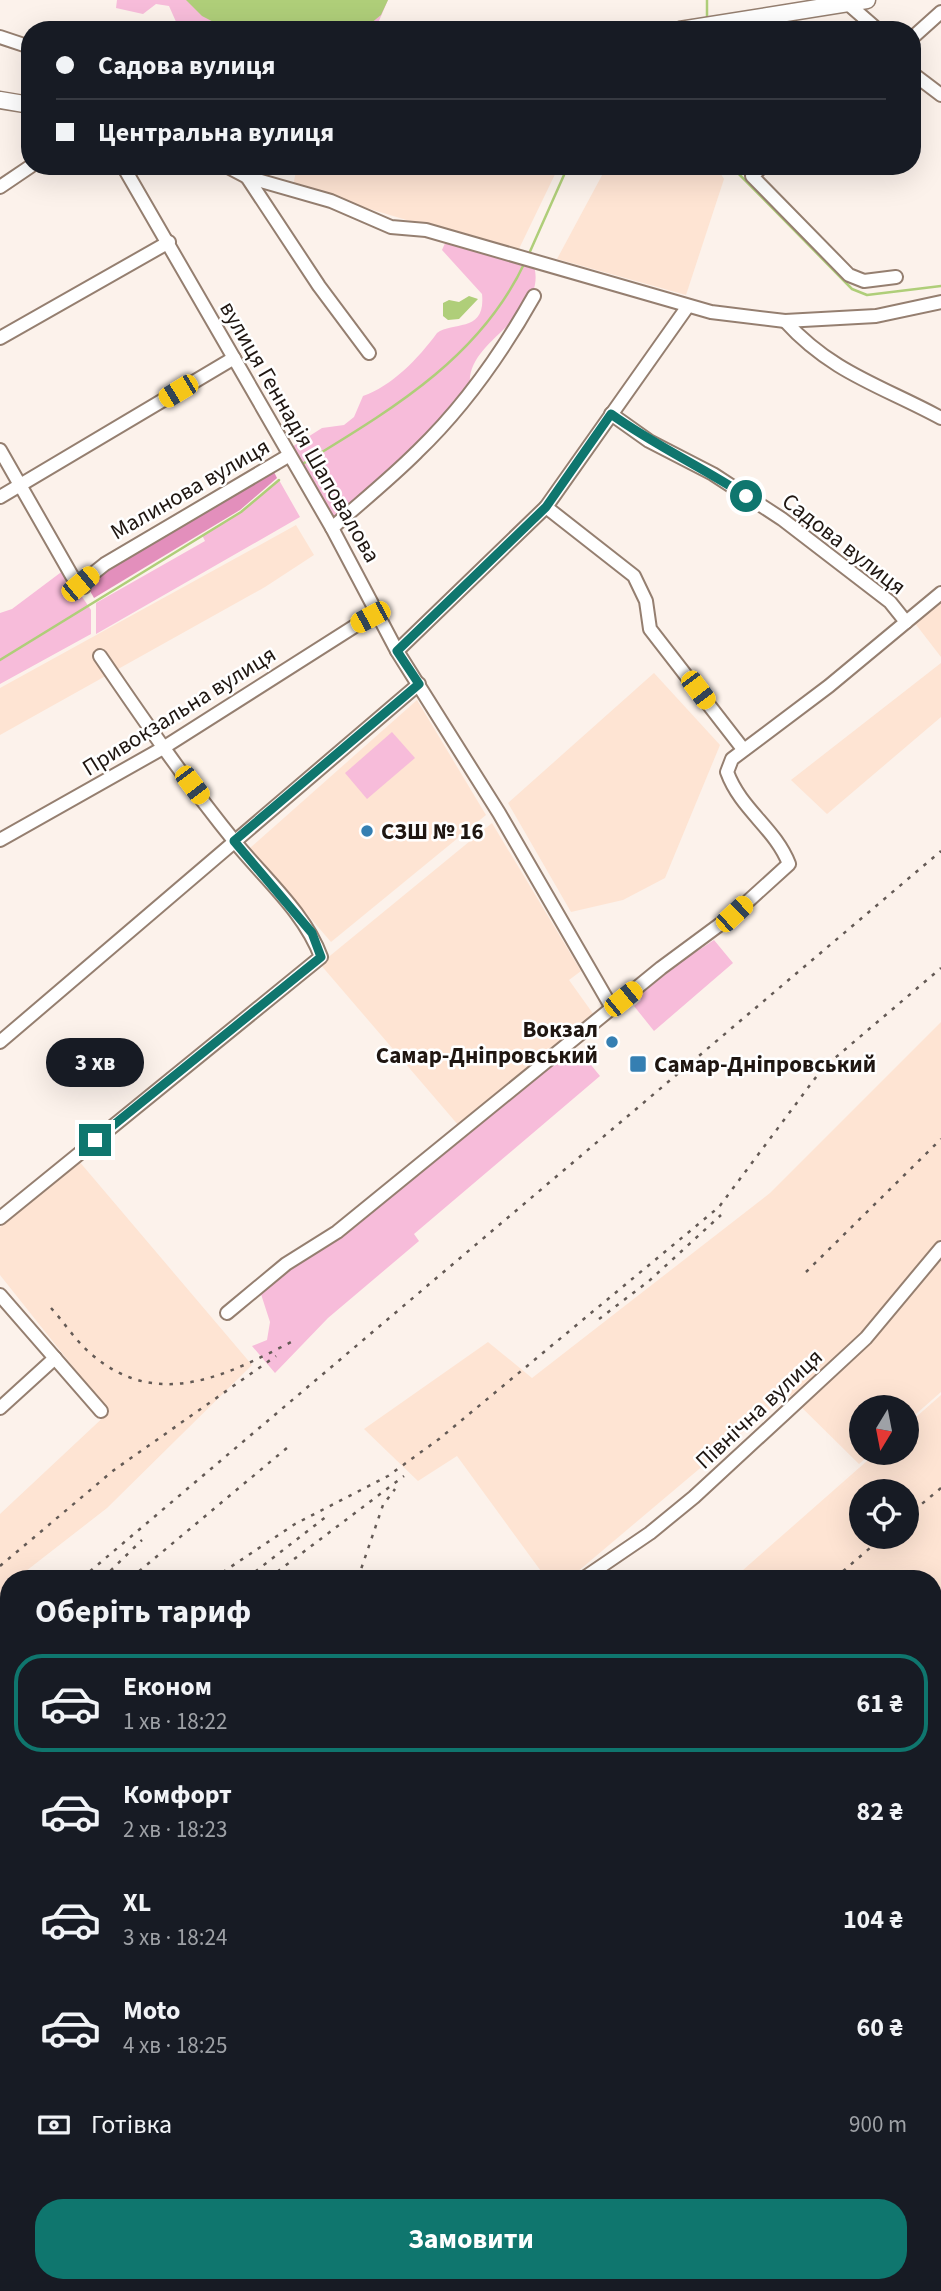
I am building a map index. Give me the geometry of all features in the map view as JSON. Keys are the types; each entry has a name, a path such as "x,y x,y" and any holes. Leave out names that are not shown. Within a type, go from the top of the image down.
{"main road":[{"path":"737,21 867,0"},
{"path":"0,100 21,104"}],"street":[{"path":"847,3 868,21"},
{"path":"921,30 941,12"},
{"path":"0,37 21,44"},
{"path":"921,80 941,95"},
{"path":"0,187 21,173"},
{"name":"вулиця Геннадія Шаповалова","path":"128,175 169,242 287,455 332,528 397,651 499,813 612,1008"},
{"path":"243,175 331,201 391,227 426,230 711,312 785,321 876,316 941,302"},
{"path":"753,175 849,275 864,281 896,277"},
{"path":"247,177 318,286 369,353"},
{"path":"0,338 169,242"},
{"path":"332,528 418,452 446,422 513,334 534,296"},
{"path":"397,651 546,507 688,306"},
{"path":"785,321 816,352 862,382 941,418"},
{"path":"0,497 234,358"},
{"name":"Садова вулиця","path":"611,414 649,441 713,474 782,519 890,602 906,622"},
{"path":"0,450 22,485"},
{"name":"Малинова вулиця","path":"22,485 72,576 82,585 104,564 287,455"},
{"path":"546,507 634,576 646,601 650,629 743,748"},
{"path":"227,1313 286,1264 337,1232 612,1008 734,914 789,864 772,835 735,793 727,772 732,759 743,748 830,686 941,593"},
{"name":"Привокзальна вулиця","path":"0,840 163,748 377,612"},
{"path":"0,1218 321,957 312,933 234,841 163,748 100,656"},
{"path":"0,1042 419,684"},
{"name":"Північна вулиця","path":"596,1570 650,1533 695,1497 866,1338 941,1248"},
{"path":"0,1295 101,1411"},
{"path":"0,1408 55,1358"}],"shaded area":[{"path":"117,0 388,0 379,21 176,21 169,6 156,4 143,14 116,8"},
{"path":"186,0 388,0 381,15 374,21 212,21 202,16"},
{"path":"295,175 555,175 517,253 293,186"},
{"path":"602,175 722,175 724,179 686,295 557,259"},
{"path":"446,241 534,266 535,284 529,300 480,354 472,368 470,384 454,400 434,429 336,517 331,513 292,447 322,428 344,425 354,417 363,396 384,386 404,370 437,333 467,324 479,315 482,294 442,250"},
{"path":"469,296 478,299 459,319 448,320 443,316 443,303 449,300 459,302"},
{"path":"273,470 277,478 240,510 94,598 86,584 103,569"},
{"path":"279,480 300,517 96,634 96,603 205,541 202,535 241,512"},
{"path":"296,525 314,555 265,587 0,735 0,688"},
{"path":"64,570 91,610 91,634 0,684 0,613 12,609"},
{"path":"941,597 941,657 914,622"},
{"path":"941,663 941,717 827,814 791,780"},
{"path":"654,673 720,745 665,878 623,900 571,912 508,803"},
{"name":"СЗШ № 16","path":"417,700 486,815 331,942 250,848"},
{"path":"392,732 415,758 367,799 345,773"},
{"path":"492,823 581,971 569,980 594,1015 459,1126 320,964"},
{"path":"714,940 733,963 654,1031 634,1006 641,1000 639,996 682,961"},
{"path":"941,1022 941,1392 919,1411 919,1395 849,1395 849,1454 788,1394 579,1570 540,1570 457,1456 418,1481 364,1429 488,1342 532,1378 770,1193"},
{"path":"578,1049 600,1076 414,1234 419,1241 328,1318 275,1373 252,1346 267,1340 270,1322 260,1291 537,1073 562,1062"},
{"path":"78,1160 252,1365 107,1508 27,1570 0,1570 0,1514 109,1412 0,1275 0,1227"},
{"path":"941,1395 941,1570 743,1570 862,1465 919,1465 919,1414"}],"waterway":[{"path":"707,0 707,19"},
{"path":"528,256 564,175"},
{"path":"740,175 852,289 867,295 941,286"},
{"path":"301,465 399,403 458,355 506,296 525,262"},
{"path":"0,660 241,512 279,480"}],"railway":[{"path":"91,1570 941,851"},
{"path":"226,1570 295,1524 388,1476 439,1439 719,1207 822,1069 941,968"},
{"path":"806,1272 941,1139"},
{"path":"599,1319 649,1281 721,1215"},
{"path":"51,1308 90,1353 116,1371 141,1381 167,1384 194,1382 220,1375 297,1339"},
{"path":"0,1566 114,1470 276,1356"},
{"path":"141,1570 288,1447"},
{"path":"280,1570 404,1476"},
{"path":"919,1506 941,1488"},
{"path":"361,1570 383,1505 395,1489"},
{"path":"257,1570 327,1516"},
{"path":"111,1570 142,1540"},
{"path":"844,1570 869,1549"}],"place":[{"name":"СЗШ № 16","path":"367,831"},
{"name":"Вокзал Самар-Дніпровський","path":"612,1042"},
{"name":"Самар-Дніпровський","path":"638,1064"}],"route":[{"path":"95,1140 321,957 312,933 234,841 419,684 397,651 546,507 611,414 649,441 713,474 746,496"}]}
